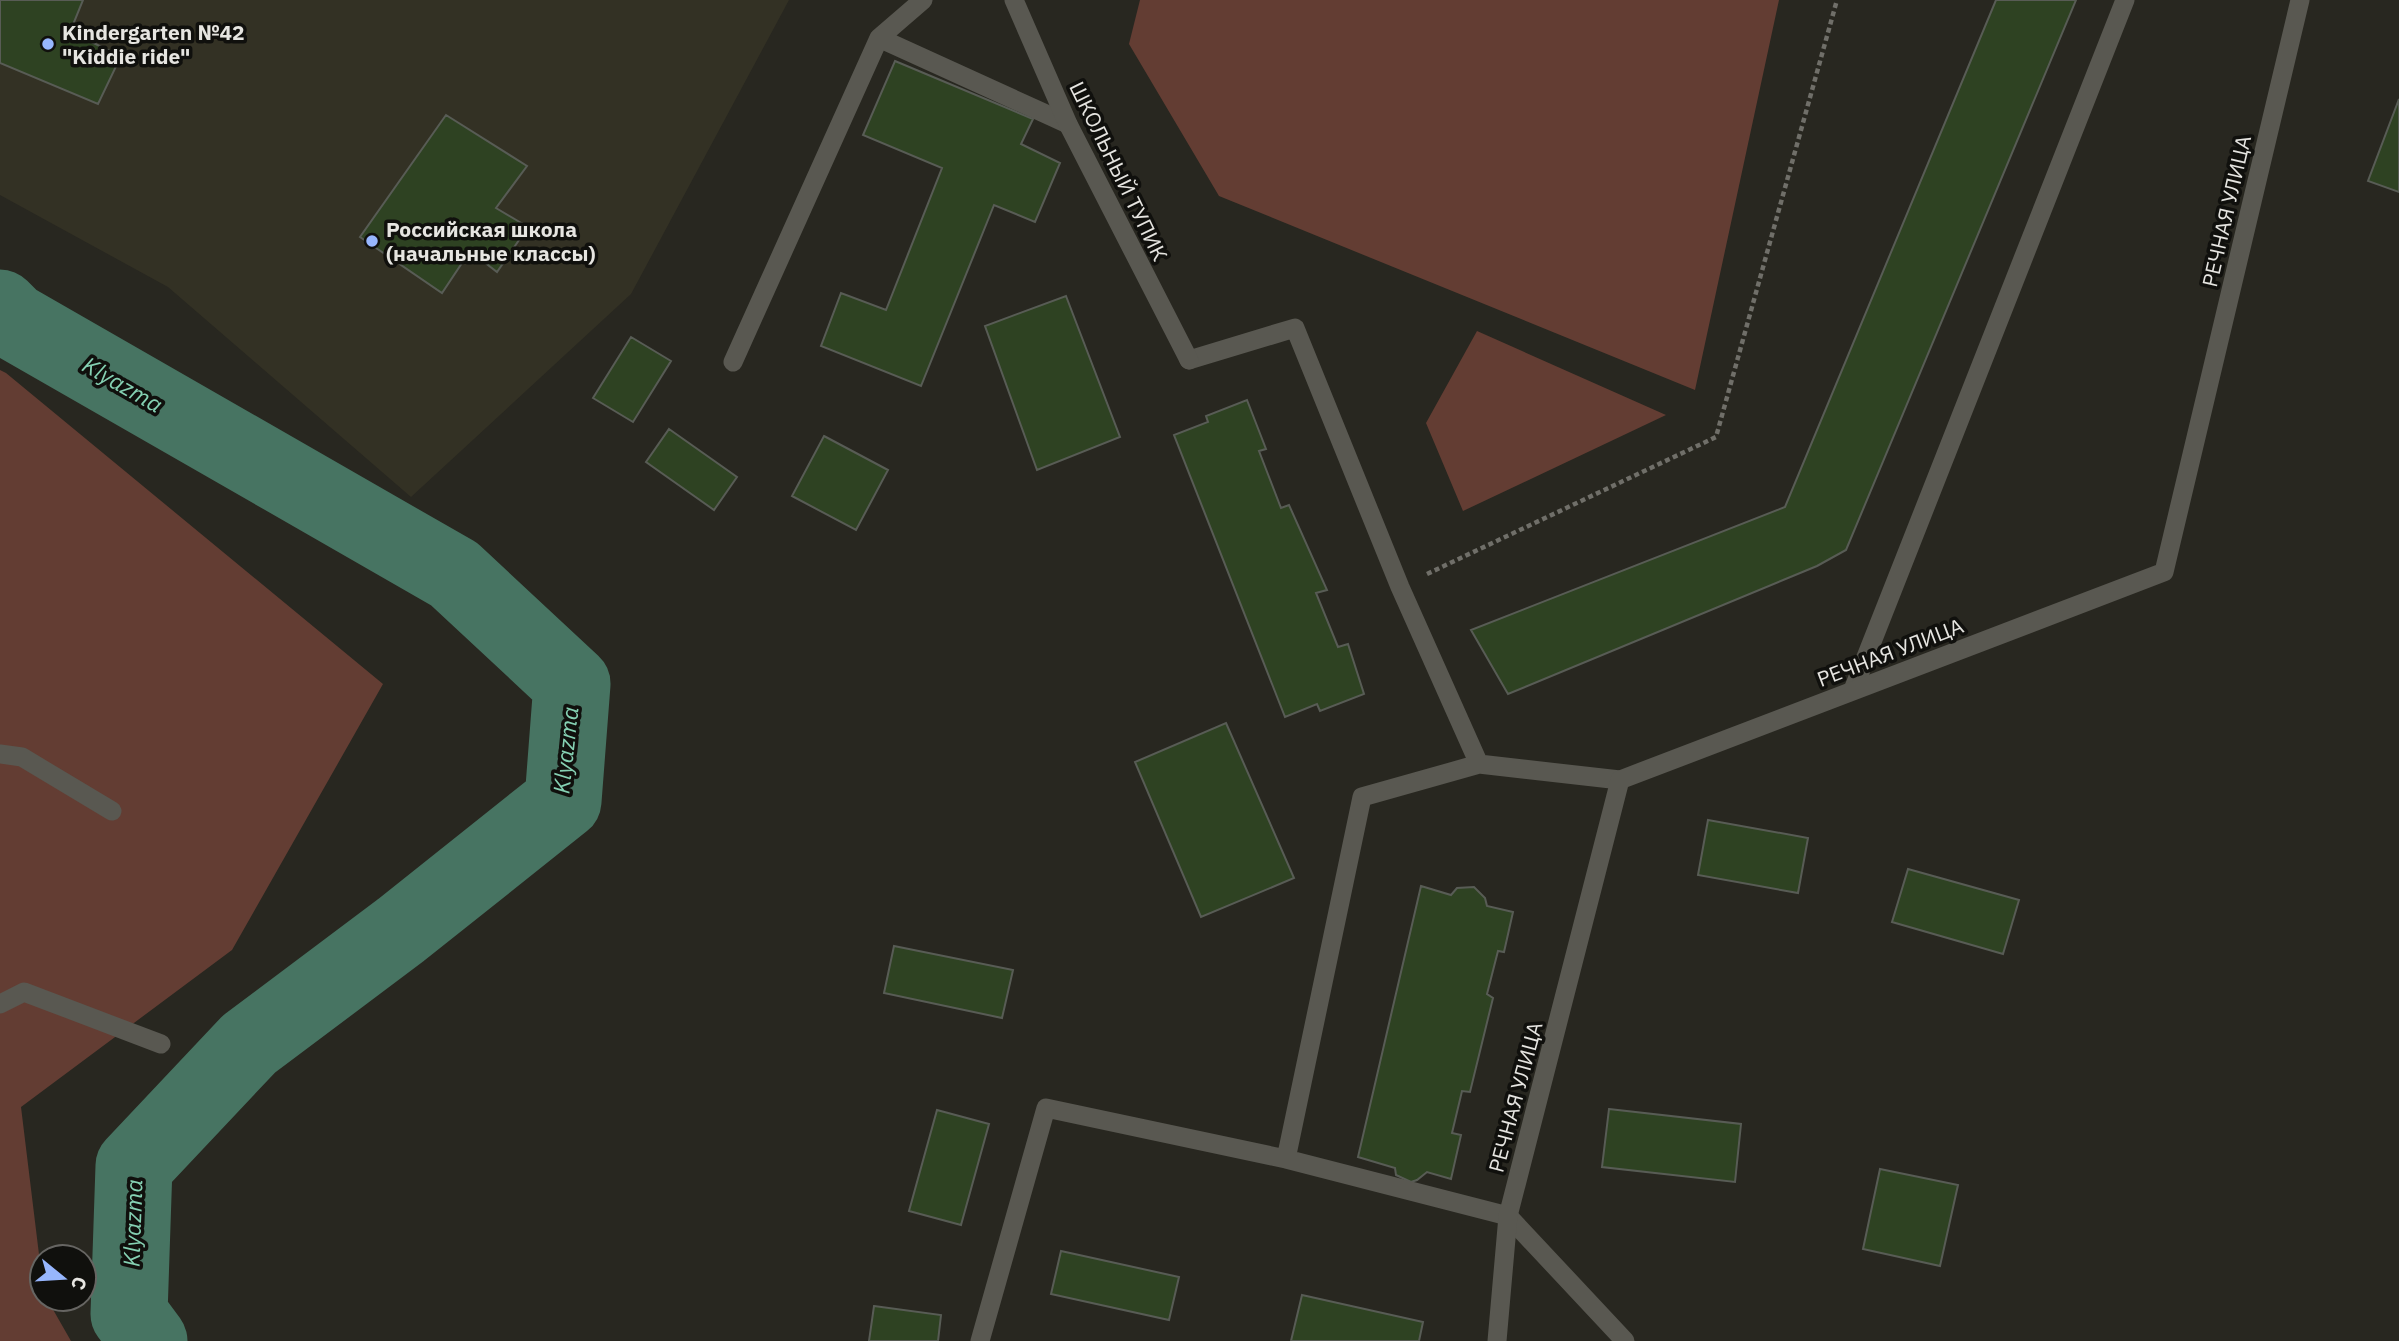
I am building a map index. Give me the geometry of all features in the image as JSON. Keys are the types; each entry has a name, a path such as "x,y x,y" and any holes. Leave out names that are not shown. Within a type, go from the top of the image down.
{"street":[{"path":"733,362 879,37 923,0"},
{"name":"ШКОЛЬНЫЙ ТУПИК","path":"1014,0 1068,124 1189,360 1295,328 1400,587"},
{"path":"1853,690 2125,0"},
{"name":"РЕЧНАЯ УЛИЦА","path":"1497,1341 1508,1216 1620,780 2164,572 2300,0"},
{"path":"879,37 1068,124"},
{"path":"1400,587 1479,764"},
{"path":"0,754 22,757 112,811"},
{"path":"1286,1159 1362,797 1479,764 1620,780"},
{"path":"0,1004 24,992 161,1044"},
{"path":"980,1341 1046,1108 1286,1159 1508,1216 1625,1341"}],"path":[{"path":"1400,587 1716,437 1837,0"}],"shaded area":[{"name":"Российская школа (начальные классы)","path":"0,0 789,0 631,294 411,497 168,287 0,195"},
{"path":"1140,0 1779,0 1695,390 1219,196 1129,44"},
{"path":"1477,331 1666,415 1463,511 1426,423"},
{"path":"0,370 383,684 232,950 21,1107 38,1243 28,1243 28,1313 55,1313 71,1341 0,1341"}],"building":[{"name":"Kindergarten №42 \"Kiddie ride\"","path":"0,0 83,0 70,32 121,56 98,104 0,63"},
{"path":"1996,0 2076,0 1846,550 1817,566 1508,694 1471,630 1785,507"},
{"path":"895,61 1033,119 1021,144 1060,163 1035,222 994,205 921,386 821,346 841,293 886,310 942,168 863,135"},
{"path":"2399,99 2399,192 2368,181"},
{"path":"446,115 527,166 496,208 528,227 497,272 470,251 442,293 360,237"},
{"path":"1066,296 1120,437 1037,470 985,326"},
{"path":"631,337 671,361 633,422 593,398"},
{"path":"1247,400 1266,449 1259,451 1281,508 1289,505 1327,590 1316,593 1338,647 1348,644 1364,694 1320,711 1317,704 1285,717 1174,435 1208,422 1206,416"},
{"path":"669,429 737,477 714,510 646,462"},
{"path":"824,436 888,470 856,530 792,496"},
{"path":"1226,723 1294,878 1201,917 1135,762"},
{"path":"1708,820 1808,838 1798,893 1698,875"},
{"path":"1908,869 2019,900 2003,954 1892,922"},
{"path":"1421,886 1451,895 1457,888 1474,887 1485,898 1487,906 1513,912 1504,952 1498,951 1487,994 1493,998 1470,1092 1462,1091 1452,1133 1461,1135 1451,1179 1427,1172 1411,1182 1396,1175 1395,1168 1358,1157"},
{"path":"894,946 1013,970 1002,1018 884,993"},
{"path":"1609,1109 1741,1124 1735,1182 1602,1167"},
{"path":"937,1110 989,1124 961,1225 909,1211"},
{"path":"1880,1169 1958,1185 1940,1266 1863,1249"},
{"path":"1061,1251 1179,1277 1169,1320 1051,1294"},
{"path":"1302,1295 1423,1322 1419,1341 1291,1341"},
{"path":"874,1306 941,1315 938,1341 869,1341"}],"waterway":[{"name":"Klyazma","path":"0,308 13,321 454,574 572,684 563,801 401,930 249,1044 134,1166 129,1314 149,1341"}],"place":[{"name":"Kindergarten №42 \"Kiddie ride\"","path":"48,44"},
{"name":"Российская школа (начальные классы)","path":"372,241"}]}
